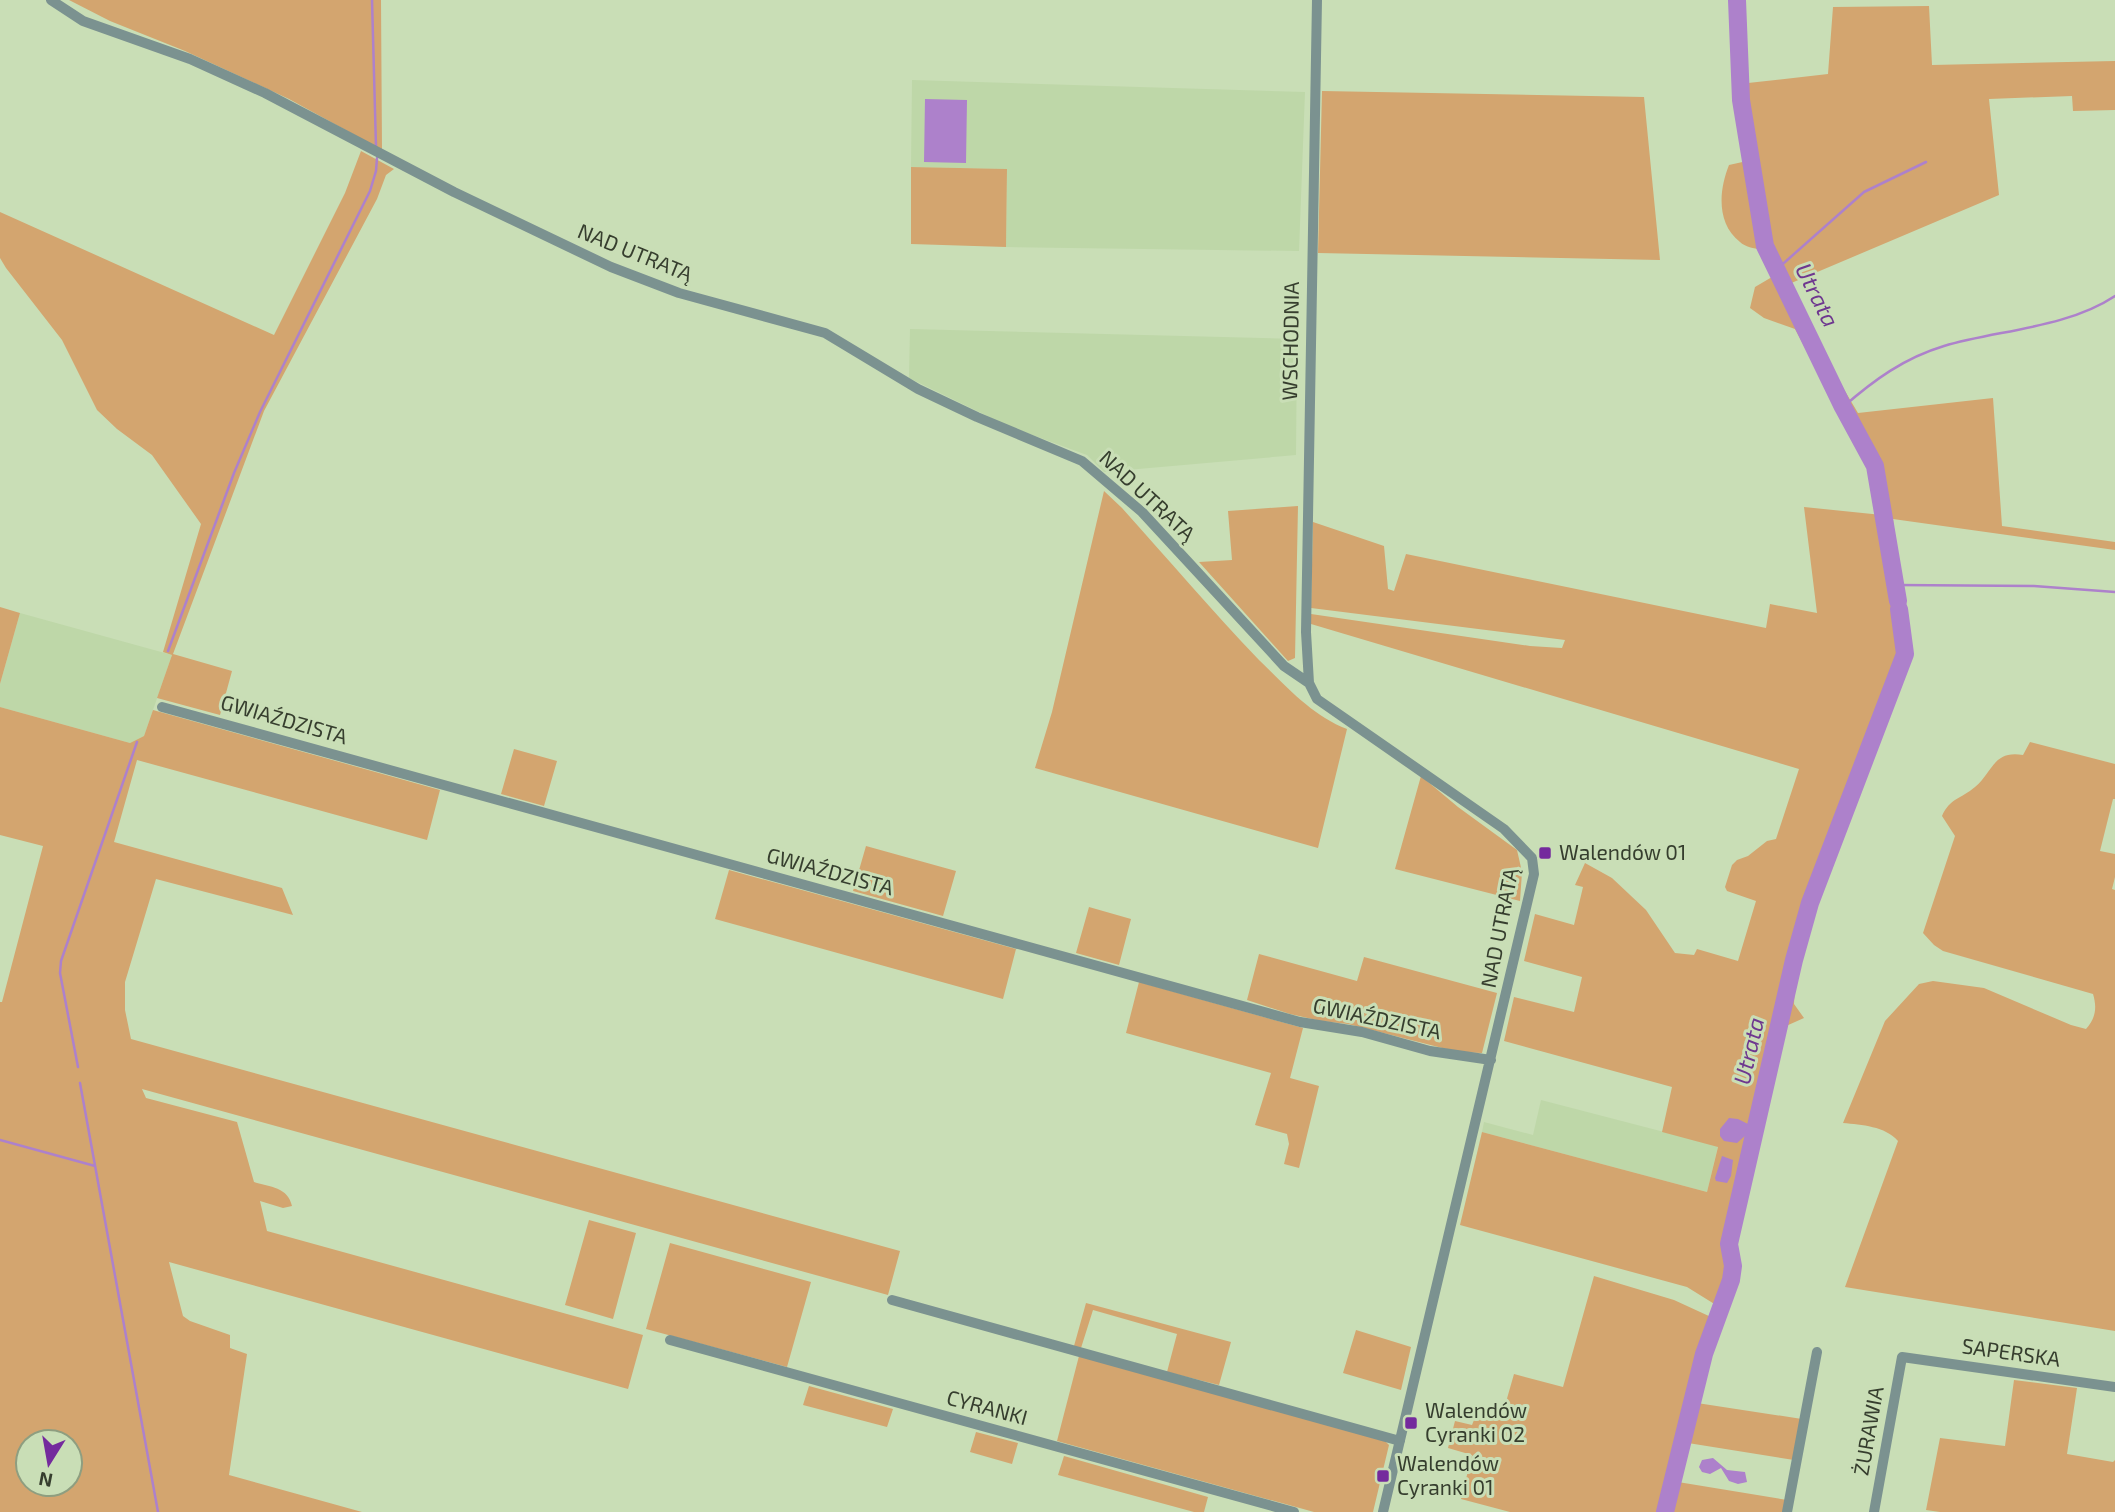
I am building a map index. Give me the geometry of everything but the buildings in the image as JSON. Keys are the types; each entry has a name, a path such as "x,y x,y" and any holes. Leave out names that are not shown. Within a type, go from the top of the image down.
{"street":[{"name":"NAD UTRATĄ","path":"51,0 83,21 190,59 265,93 454,192 611,267 679,293 825,333 918,388 977,417 1082,461 1142,512 1284,666 1309,683 1317,699 1504,829 1532,858 1534,874 1383,1512"},
{"name":"WSCHODNIA","path":"1309,683 1306,632 1317,0"},
{"name":"GWIAŹDZISTA","path":"162,707 1300,1022 1362,1032 1430,1051 1491,1060"},
{"path":"892,1300 1400,1441"},
{"name":"CYRANKI","path":"670,1340 1294,1512"},
{"path":"1787,1512 1817,1352"},
{"name":"SAPERSKA","path":"1902,1357 2115,1387"},
{"name":"ŻURAWIA","path":"1874,1512 1902,1357"}],"shaded area":[{"path":"69,0 381,0 382,150 289,99 185,51 110,21"},
{"path":"1734,0 1743,0 1748,83 1828,74 1833,7 1929,6 1932,65 2115,61 2115,110 2073,111 2072,96 1989,99 1999,195 1789,284 1815,341 1858,413 1993,398 2002,526 2115,542 2115,550 1893,519 1908,655 1815,904 1795,982 1794,1004 1804,1018 1786,1026 1735,1236 1738,1274 1720,1320 1697,1403 1802,1419 1794,1460 1688,1443 1678,1482 1787,1500 1785,1512 1510,1512 1461,1499 1472,1455 1448,1448 1455,1421 1472,1425 1478,1410 1502,1416 1514,1374 1563,1387 1594,1276 1674,1300 1711,1317 1716,1305 1687,1287 1460,1225 1482,1132 1707,1192 1718,1147 1662,1132 1672,1087 1504,1041 1514,997 1574,1012 1582,977 1524,961 1535,914 1574,925 1583,887 1575,885 1585,863 1612,878 1646,910 1675,953 1694,955 1697,949 1738,961 1756,901 1727,891 1725,887 1732,865 1737,860 1748,856 1767,841 1776,839 1799,769 1311,624 1311,614 1530,646 1562,648 1565,640 1311,608 1313,522 1384,546 1388,589 1394,591 1406,554 1766,628 1770,604 1817,613 1804,507 1882,515 1870,469 1795,329 1764,318 1750,308 1755,287 1772,277 1761,250 1740,242 1732,234 1723,216 1723,185 1729,165 1747,161 1738,96"},
{"path":"912,80 1305,92 1299,251 1006,247 1007,169 911,167"},
{"path":"1322,91 1644,97 1660,260 1318,253"},
{"path":"925,99 967,100 966,163 924,162"},
{"path":"361,151 394,169 386,175 377,199 264,411 173,654 232,671 220,715 157,698 172,655 163,652 201,524 152,455 97,410 62,340 0,258 0,212 274,335 345,193"},
{"path":"911,167 1007,169 1006,247 911,244"},
{"path":"910,329 1297,339 1296,455 1104,472 1087,455 1008,426 909,378"},
{"path":"1104,491 1279,680 1322,716 1347,729 1318,848 1035,768 1052,712"},
{"path":"1298,506 1295,658 1288,661 1199,562 1232,560 1228,511"},
{"path":"0,607 20,613 0,684"},
{"path":"20,613 172,655 144,736 130,743 0,707 0,684"},
{"path":"0,707 130,743 144,736 153,710 440,790 427,840 137,760 114,842 282,888 293,915 156,879 125,982 125,1010 131,1039 900,1251 888,1295 142,1089 146,1098 237,1122 254,1182 282,1191 292,1206 283,1208 260,1201 267,1231 643,1335 628,1389 169,1262 183,1316 230,1335 230,1348 247,1354 229,1475 362,1512 0,1512 0,1002 43,846 0,835"},
{"path":"2030,742 2115,764 2115,799 2100,851 2115,854 2112,889 2115,890 2115,1331 1845,1287 1898,1141 1880,1129 1843,1123 1885,1021 1919,984 1933,981 1984,988 2086,1029 2094,1017 2093,994 1943,951 1923,933 1955,836 1942,816 1945,810 1975,787 1999,759 2013,754 2023,755"},
{"path":"514,749 557,761 544,806 501,794"},
{"path":"1421,776 1517,850 1522,872 1520,901 1395,869"},
{"path":"866,846 956,871 943,916 853,891"},
{"path":"729,870 1016,949 1003,999 715,919"},
{"path":"1089,907 1131,919 1119,965 1076,953"},
{"path":"1259,954 1357,981 1364,957 1497,993 1482,1053 1458,1052 1348,1024 1290,1014 1247,1000"},
{"path":"1139,982 1303,1028 1290,1078 1319,1086 1299,1168 1284,1164 1289,1144 1287,1134 1255,1125 1271,1073 1126,1033"},
{"path":"1541,1100 1718,1146 1707,1192 1482,1132 1484,1122 1533,1135"},
{"path":"1729,1118 1748,1124 1746,1135 1737,1143 1724,1141 1720,1136 1720,1129"},
{"path":"1722,1156 1733,1160 1731,1176 1727,1183 1716,1181 1715,1178"},
{"path":"589,1220 636,1233 613,1319 565,1305"},
{"path":"670,1243 811,1282 787,1367 646,1329"},
{"path":"1086,1303 1231,1342 1219,1385 1167,1372 1177,1334 1093,1310 1081,1348 1074,1346"},
{"path":"1356,1330 1411,1347 1401,1390 1343,1373"},
{"path":"1079,1356 1385,1441 1389,1445 1373,1512 1314,1512 1057,1441"},
{"path":"2014,1380 2077,1388 2067,1454 2113,1462 2115,1460 2115,1512 1926,1510 1940,1438 2005,1446"},
{"path":"809,1386 893,1409 887,1427 803,1405"},
{"path":"976,1432 1018,1443 1012,1464 970,1452"},
{"path":"1064,1456 1208,1497 1204,1512 1194,1512 1058,1475"},
{"path":"1713,1458 1727,1470 1745,1472 1747,1482 1738,1484 1729,1481 1721,1468 1710,1474 1702,1472 1699,1467 1702,1460"}],"waterway":[{"path":"372,0 376,147"},
{"name":"Utrata","path":"1737,0 1741,100 1765,246 1843,407 1875,466 1898,601"},
{"path":"168,651 234,473 260,412 370,191 377,158"},
{"path":"1776,270 1864,192 1926,162"},
{"path":"1843,407 1890,371 1929,351 2054,322 2096,307 2115,296"},
{"path":"1896,585 2034,586 2115,592"},
{"name":"Utrata","path":"1665,1512 1704,1354 1731,1280 1733,1266 1729,1244 1794,960 1810,903 1905,654 1899,609"},
{"path":"78,1067 60,973 61,961 137,742"},
{"path":"80,1083 158,1512"},
{"path":"0,1140 95,1166"}],"place":[{"name":"Walendów 01","path":"1545,853"},
{"name":"Walendów Cyranki 02","path":"1411,1423"},
{"name":"Walendów Cyranki 01","path":"1383,1476"}]}
